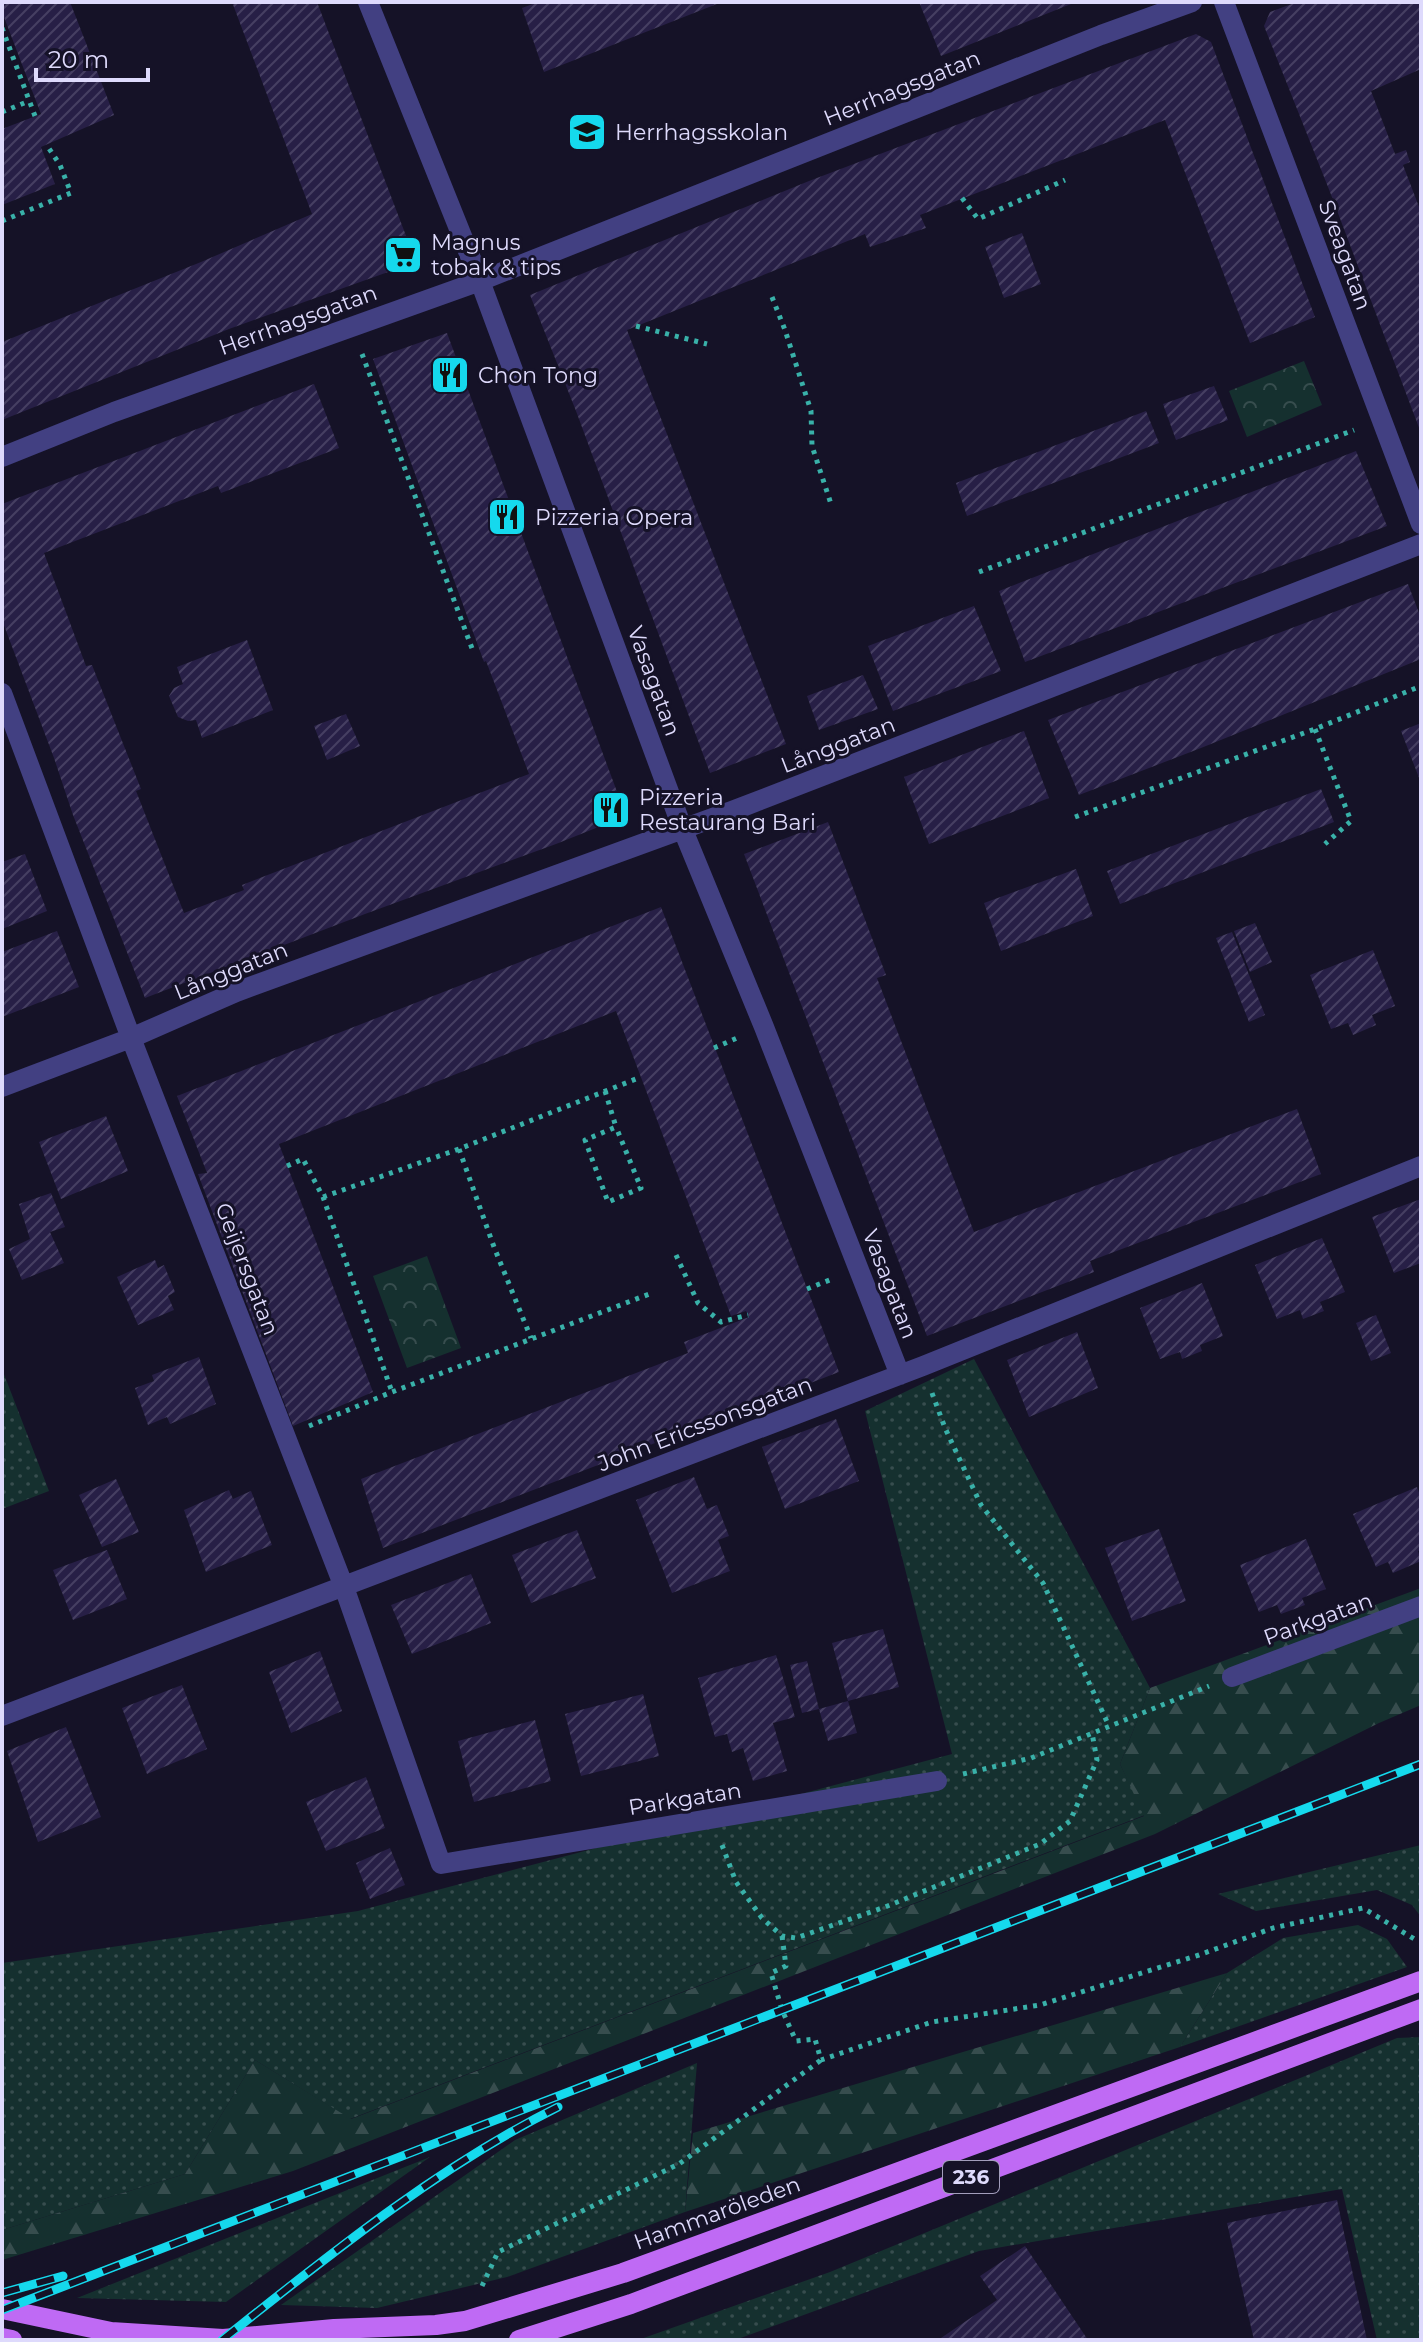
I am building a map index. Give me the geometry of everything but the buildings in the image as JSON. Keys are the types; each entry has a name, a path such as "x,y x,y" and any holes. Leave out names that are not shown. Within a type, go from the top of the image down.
{"main road":[{"name":"Hammaröleden","path":"2,2309 111,2332 223,2339 334,2329 435,2333 623,2273 1421,1981"},
{"name":"236","path":"519,2340 631,2304 1421,2009"},
{"path":"2,2338 12,2340"}],"street":[{"name":"Vasagatan","path":"368,2 480,281 683,830 900,1375"},
{"name":"Herrhagsgatan","path":"2,457 114,412 480,281 1101,35 1192,2"},
{"name":"Sveagatan","path":"1224,2 1421,524"},
{"name":"Långgatan","path":"2,1087 131,1038 236,992 683,830 1421,544"},
{"name":"Geijersgatan","path":"2,693 131,1038 344,1587 441,1864"},
{"name":"John Ericssonsgatan","path":"2,1716 900,1375 1421,1166"},
{"name":"Parkgatan","path":"1232,1677 1421,1606"},
{"name":"Parkgatan","path":"441,1864 937,1781"}],"path":[{"path":"2,28 35,116"},
{"path":"2,112 29,101"},
{"path":"2,221 71,193 60,165 46,144"},
{"path":"962,198 978,219 1065,180"},
{"path":"772,297 811,411 812,446 831,504"},
{"path":"636,326 707,344"},
{"path":"352,327 473,651"},
{"path":"979,572 1381,420"},
{"path":"1075,817 1315,729 1421,686"},
{"path":"1315,729 1351,821 1325,844"},
{"path":"323,1197 459,1149 641,1077"},
{"path":"605,1091 641,1188 608,1202 585,1140 616,1127"},
{"path":"459,1149 531,1339"},
{"path":"287,1166 303,1159 323,1197 392,1392"},
{"path":"676,1255 698,1303 721,1322 748,1315"},
{"path":"312,1425 652,1293"},
{"path":"923,1366 945,1428 981,1505 1043,1583 1109,1726"},
{"path":"937,1781 1031,1758 1232,1677"},
{"path":"715,1819 724,1856 736,1882 762,1918 782,1936 796,1938 885,1907 1040,1844 1070,1821 1097,1760 1092,1733"},
{"path":"465,2321 498,2252 679,2164 821,2060 932,2022 1040,2005 1199,1955 1273,1928 1363,1908 1416,1940"},
{"path":"782,1936 786,1966 771,1973 782,2010 796,2041 815,2039 821,2060"}],"green space":[{"path":"1304,361 1322,405 1247,437 1229,391"},
{"path":"427,1256 461,1348 407,1368 373,1276"},
{"path":"974,1359 1150,1688 1120,1764 1145,1815 350,2119 255,2060 185,2174 2,2230 2,1963 358,1911 952,1754 865,1411"},
{"path":"2,1369 49,1491 2,1509"},
{"path":"1421,1588 1421,1705 1155,1834 293,2171 2,2260 2,2230 185,2174 255,2060 351,2119 1144,1816 1120,1764 1150,1688"},
{"path":"1421,1845 1421,1917 1412,1905 1377,1890 1256,1911 1218,1894"},
{"path":"1358,1925 1387,1939 1407,1967 1180,2047 1227,1973 1283,1938"},
{"path":"1227,1973 1180,2047 685,2212 693,2133"},
{"path":"1421,2037 1421,2340 1377,2340 1342,2189 979,2251 735,2340 638,2340 830,2272 1397,2038"},
{"path":"697,2063 685,2212 507,2277 377,2308 281,2305 515,2140"},
{"path":"430,2157 226,2302 77,2298"}],"railway":[{"path":"2,2310 1421,1764"},
{"path":"222,2340 343,2245 426,2185 558,2107"},
{"path":"2,2293 63,2276"}],"place":[{"name":"Herrhagsskolan","path":"587,132"},
{"name":"Magnus tobak & tips","path":"403,255"},
{"name":"Chon Tong","path":"450,375"},
{"name":"Pizzeria Opera","path":"507,517"},
{"name":"Pizzeria Restaurang Bari","path":"611,810"}]}
